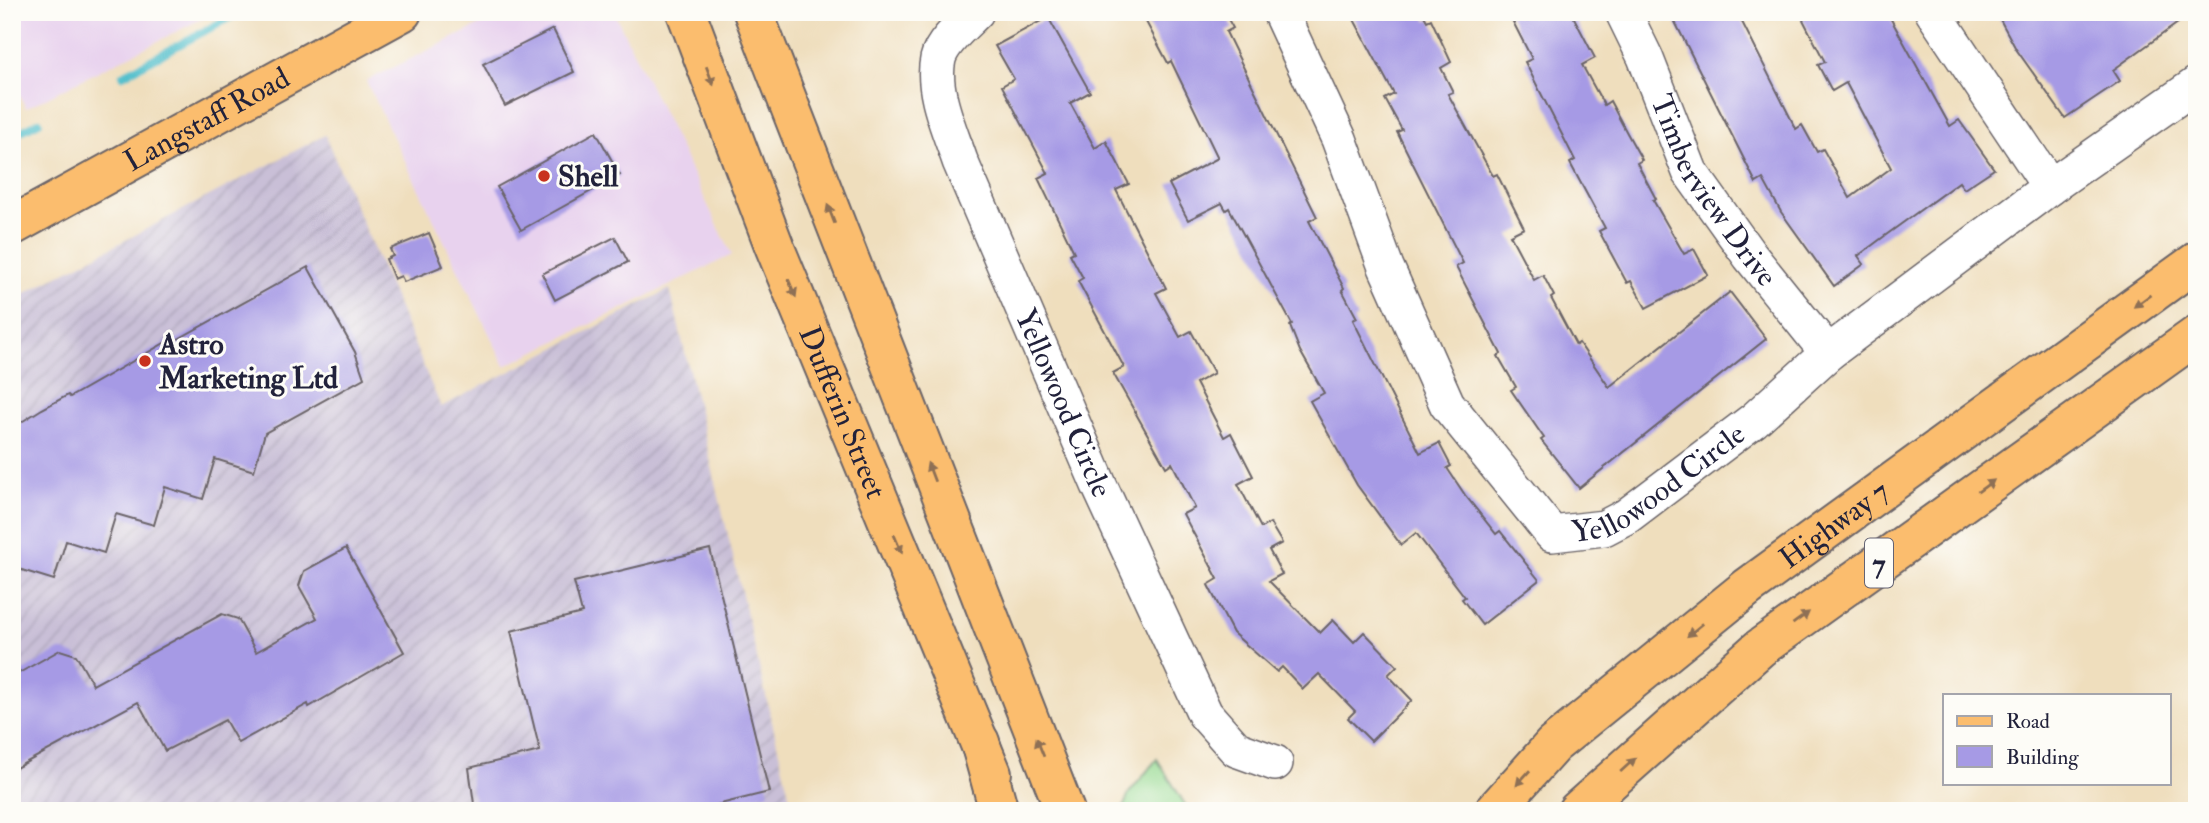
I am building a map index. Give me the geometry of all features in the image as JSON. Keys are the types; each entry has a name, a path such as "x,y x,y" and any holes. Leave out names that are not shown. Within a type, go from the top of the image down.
{"main road":[{"name":"Langstaff Road","path":"12,226 402,12"},
{"name":"Dufferin Street","path":"685,12 775,248 1007,811"},
{"name":"Dufferin Street","path":"753,12 1065,811"},
{"name":"Highway 7","path":"1494,811 1553,745 1748,587 2197,261"},
{"name":"Highway 7","path":"1577,811 1760,648 2197,335"},
{"path":"980,742 999,811"}],"street":[{"name":"Yellowood Circle","path":"976,12 938,57 943,110 960,161 1099,485 1205,714 1236,749 1275,763"},
{"name":"Yellowood Circle","path":"1280,12 1339,139 1386,267 1447,404 1552,534 1604,528 1627,516 1754,420 1828,353 2050,187 2197,84"},
{"name":"Timberview Drive","path":"1623,12 1645,57 1690,172 1750,256 1828,353"},
{"path":"1933,12 2050,187"}],"shaded area":[{"path":"12,12 215,12 26,108 12,81"},
{"path":"506,12 614,12 732,255 505,366 366,81"},
{"path":"325,135 441,407 670,289 793,811 12,811 12,300"}],"green space":[{"path":"1157,759 1189,811 1122,811 1129,793"}],"building":[{"path":"1159,12 1224,12 1233,28 1226,32 1317,217 1309,221 1344,288 1342,290 1357,318 1353,320 1420,453 1439,443 1451,466 1447,468 1465,495 1496,534 1500,531 1539,580 1482,625 1462,599 1465,597 1416,533 1401,545 1357,485 1310,401 1324,393 1300,351 1290,326 1292,324 1229,208 1226,210 1222,203 1188,220 1169,184 1218,158 1171,61 1168,63 1145,20"},
{"path":"1350,12 1422,12 1427,21 1431,19 1451,62 1441,68 1453,92 1448,94 1493,176 1497,174 1524,228 1510,235 1534,280 1543,275 1554,296 1551,298 1576,345 1579,343 1609,387 1730,292 1766,339 1579,488 1541,440 1544,438 1511,390 1516,387 1498,356 1501,354 1456,267 1463,263 1397,132 1402,130 1385,99 1394,94"},
{"path":"1508,12 1571,12 1595,58 1582,65 1604,105 1610,101 1642,160 1637,163 1656,199 1653,200 1684,254 1694,249 1708,275 1646,308 1631,281 1627,283 1599,231 1605,228 1570,163 1575,160 1525,62 1532,59"},
{"path":"1670,12 1737,12 1796,129 1802,125 1817,152 1823,149 1850,198 1891,168 1846,83 1832,91 1818,65 1825,62 1799,12 1887,12 1950,126 1959,120 1994,169 1964,189 1959,182 1886,235 1858,256 1864,264 1834,286 1781,212 1763,179 1756,183"},
{"path":"1996,12 2193,12 2113,70 2120,81 2065,118 2016,49"},
{"path":"1048,17 1090,92 1070,103 1095,148 1106,141 1129,184 1116,190 1166,288 1156,293 1180,337 1191,331 1214,373 1196,383 1224,437 1231,433 1253,476 1238,484 1261,528 1270,523 1282,543 1269,550 1282,574 1269,581 1320,633 1333,620 1354,642 1364,632 1397,666 1388,675 1412,700 1371,741 1348,718 1355,711 1319,674 1303,689 1282,667 1277,672 1233,633 1208,585 1218,579 1183,514 1195,508 1172,463 1166,467 1113,373 1124,367 1078,281 1083,278 1070,254 1074,252 1038,178 1048,173 1002,86 1014,79 995,46"},
{"path":"553,29 574,72 505,106 483,64"},
{"path":"596,132 620,175 521,230 497,187"},
{"path":"429,233 443,266 404,282 401,276 394,279 386,259 393,256 390,249"},
{"path":"615,237 628,262 555,300 542,274"},
{"path":"308,267 355,352 364,378 265,433 254,471 215,459 203,499 165,487 154,525 116,514 104,553 66,541 54,580 12,567 12,428 42,409 68,395 70,397 168,341 169,344"},
{"path":"346,548 404,652 309,707 308,704 238,743 225,720 165,751 138,702 12,770 12,677 60,650 76,655 93,685 222,614 238,619 256,652 317,618 299,586 304,571"},
{"path":"710,549 769,792 692,811 475,811 469,768 540,751 511,631 582,613 574,582"}],"waterway":[{"path":"123,75 240,12"},
{"path":"12,136 39,122"}],"place":[{"name":"Shell","path":"544,176"},
{"name":"Astro Marketing Ltd","path":"145,361"}]}
